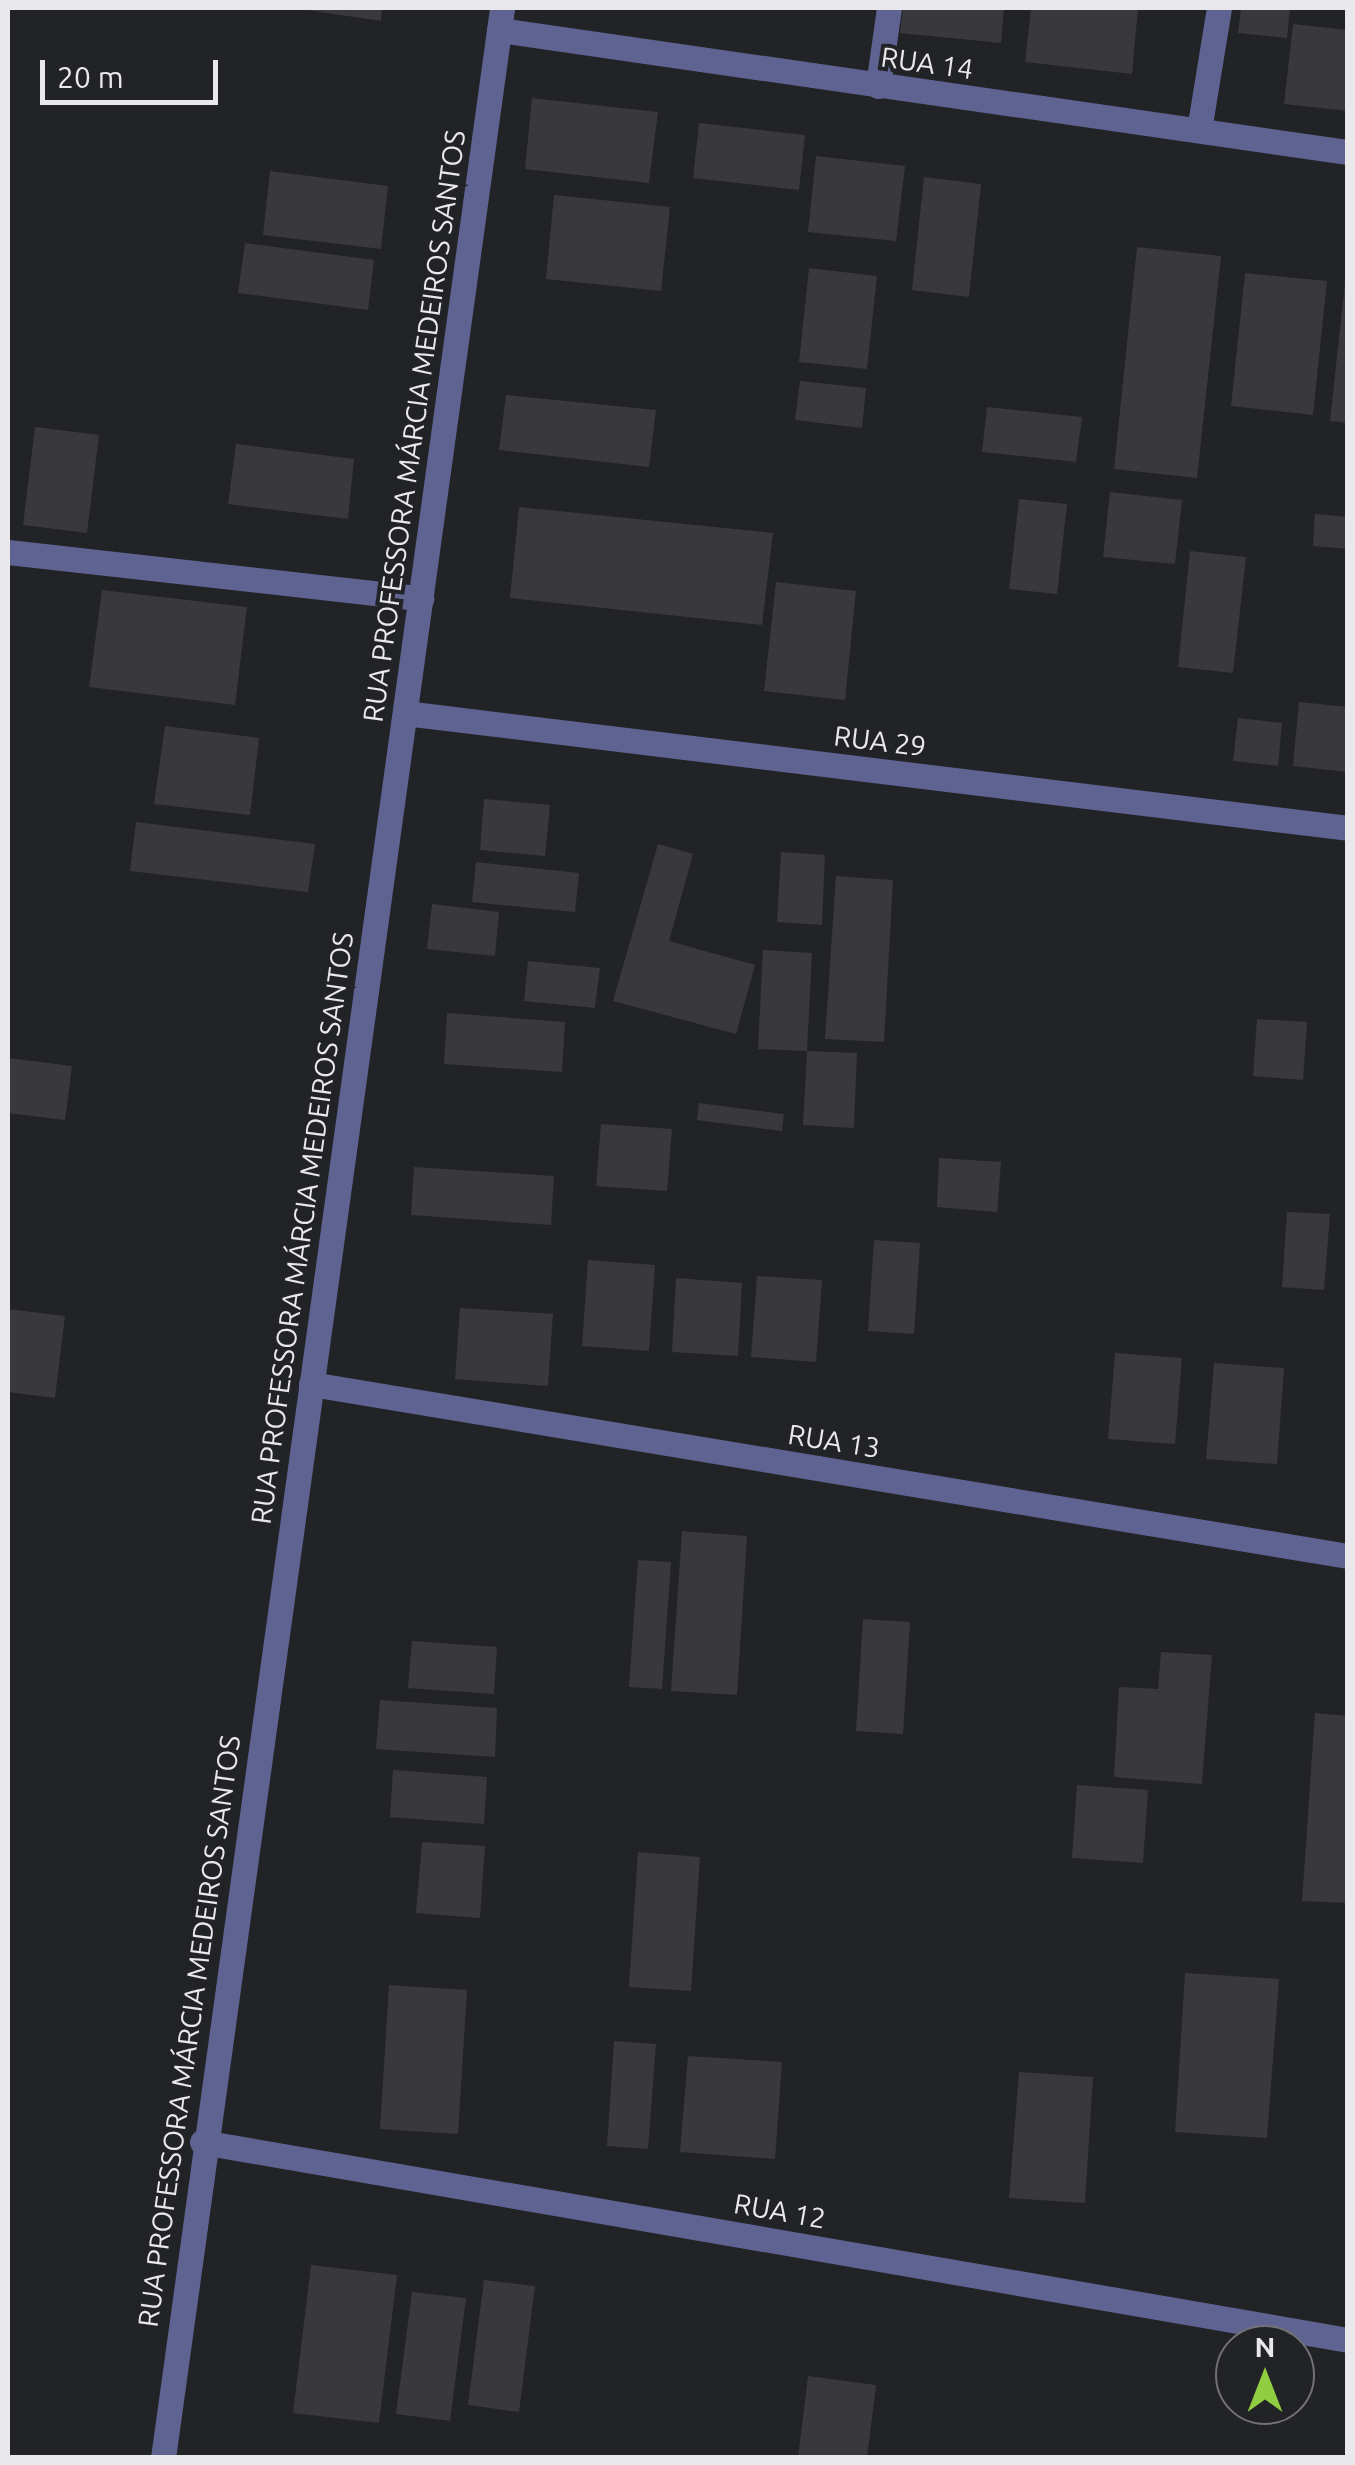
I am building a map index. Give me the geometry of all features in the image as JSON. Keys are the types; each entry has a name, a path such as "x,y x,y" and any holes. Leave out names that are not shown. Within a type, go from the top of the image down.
{"street":[{"path":"878,86 889,8"},
{"path":"1200,130 1218,8"},
{"name":"RUA 14","path":"500,18 878,86 1348,152"},
{"name":"RUA PROFESSORA MÁRCIA MEDEIROS SANTOS","path":"162,2458 202,2142 500,18"},
{"path":"8,552 421,598"},
{"name":"RUA 29","path":"405,713 1348,828"},
{"name":"RUA 13","path":"311,1384 1348,1556"},
{"name":"RUA 12","path":"202,2142 1348,2340"}],"building":[{"path":"294,8 382,8 381,21"},
{"path":"903,8 1004,8 1001,43 900,33"},
{"path":"1031,8 1138,8 1132,74 1025,62"},
{"path":"1241,8 1290,8 1287,38 1238,33"},
{"path":"1293,24 1348,30 1348,111 1284,104"},
{"path":"532,98 658,112 649,183 525,169"},
{"path":"699,123 805,135 799,190 693,178"},
{"path":"816,156 905,166 896,241 808,232"},
{"path":"270,171 388,186 381,249 263,235"},
{"path":"924,177 981,184 969,297 912,290"},
{"path":"554,195 670,207 661,291 546,279"},
{"path":"245,243 374,260 368,310 238,293"},
{"path":"1137,247 1221,256 1197,478 1114,469"},
{"path":"809,268 877,276 867,369 799,362"},
{"path":"1245,273 1327,281 1313,415 1231,406"},
{"path":"1348,283 1348,423 1330,421"},
{"path":"800,381 866,388 862,428 795,420"},
{"path":"506,395 656,410 649,467 499,450"},
{"path":"987,407 1082,417 1076,462 982,452"},
{"path":"35,427 99,435 87,533 23,525"},
{"path":"236,444 354,459 348,519 228,504"},
{"path":"1110,492 1182,500 1175,564 1103,557"},
{"path":"1019,499 1067,504 1057,594 1009,589"},
{"path":"519,507 773,533 762,625 510,598"},
{"path":"1315,514 1348,517 1348,549 1313,546"},
{"path":"1190,551 1246,557 1233,673 1178,667"},
{"path":"776,582 856,591 845,700 764,691"},
{"path":"102,590 247,607 235,705 89,687"},
{"path":"1299,702 1348,707 1348,772 1293,766"},
{"path":"1238,718 1282,723 1278,766 1233,761"},
{"path":"165,726 259,738 250,815 154,804"},
{"path":"484,799 550,805 545,856 480,850"},
{"path":"136,822 315,844 308,892 130,871"},
{"path":"658,844 693,854 669,941 755,965 736,1034 613,1001"},
{"path":"781,852 825,855 822,925 777,922"},
{"path":"476,862 579,873 575,912 472,902"},
{"path":"836,876 893,880 884,1042 825,1039"},
{"path":"432,904 499,912 495,956 427,949"},
{"path":"763,950 812,953 807,1051 758,1049"},
{"path":"528,961 600,968 595,1008 524,1001"},
{"path":"447,1013 565,1022 562,1072 444,1064"},
{"path":"1257,1019 1307,1022 1303,1080 1253,1076"},
{"path":"807,1051 857,1053 854,1128 803,1125"},
{"path":"8,1058 72,1066 65,1120 8,1113"},
{"path":"699,1103 784,1114 782,1131 697,1120"},
{"path":"601,1124 672,1129 667,1191 596,1186"},
{"path":"939,1158 1001,1162 997,1212 937,1207"},
{"path":"414,1167 554,1176 551,1225 411,1215"},
{"path":"1287,1212 1330,1214 1324,1290 1282,1287"},
{"path":"874,1240 920,1243 914,1334 868,1331"},
{"path":"588,1260 655,1265 649,1351 582,1346"},
{"path":"757,1276 822,1280 816,1362 751,1357"},
{"path":"676,1278 742,1283 738,1356 672,1352"},
{"path":"460,1308 553,1314 548,1386 455,1379"},
{"path":"8,1309 65,1316 55,1398 8,1392"},
{"path":"1115,1353 1182,1358 1175,1444 1108,1439"},
{"path":"1214,1363 1284,1368 1277,1464 1206,1459"},
{"path":"682,1531 747,1536 737,1695 671,1691"},
{"path":"638,1560 671,1562 662,1689 629,1687"},
{"path":"863,1619 910,1622 903,1734 856,1731"},
{"path":"412,1641 497,1647 494,1694 408,1688"},
{"path":"1161,1652 1212,1655 1202,1784 1114,1777 1119,1687 1158,1689"},
{"path":"380,1700 497,1708 495,1757 376,1749"},
{"path":"1315,1713 1348,1716 1348,1903 1302,1901"},
{"path":"393,1770 487,1777 484,1824 390,1817"},
{"path":"1077,1785 1148,1790 1143,1863 1072,1858"},
{"path":"422,1842 485,1846 480,1918 416,1913"},
{"path":"638,1852 700,1857 691,1991 629,1987"},
{"path":"1185,1973 1279,1979 1267,2138 1175,2132"},
{"path":"389,1985 467,1990 458,2134 380,2129"},
{"path":"614,2041 656,2044 648,2149 607,2146"},
{"path":"688,2056 782,2062 775,2159 680,2152"},
{"path":"1019,2072 1093,2077 1085,2203 1009,2198"},
{"path":"311,2265 397,2275 379,2423 293,2413"},
{"path":"484,2280 535,2286 519,2412 468,2405"},
{"path":"412,2292 466,2298 450,2421 396,2414"},
{"path":"808,2376 876,2385 867,2458 798,2458"}]}
